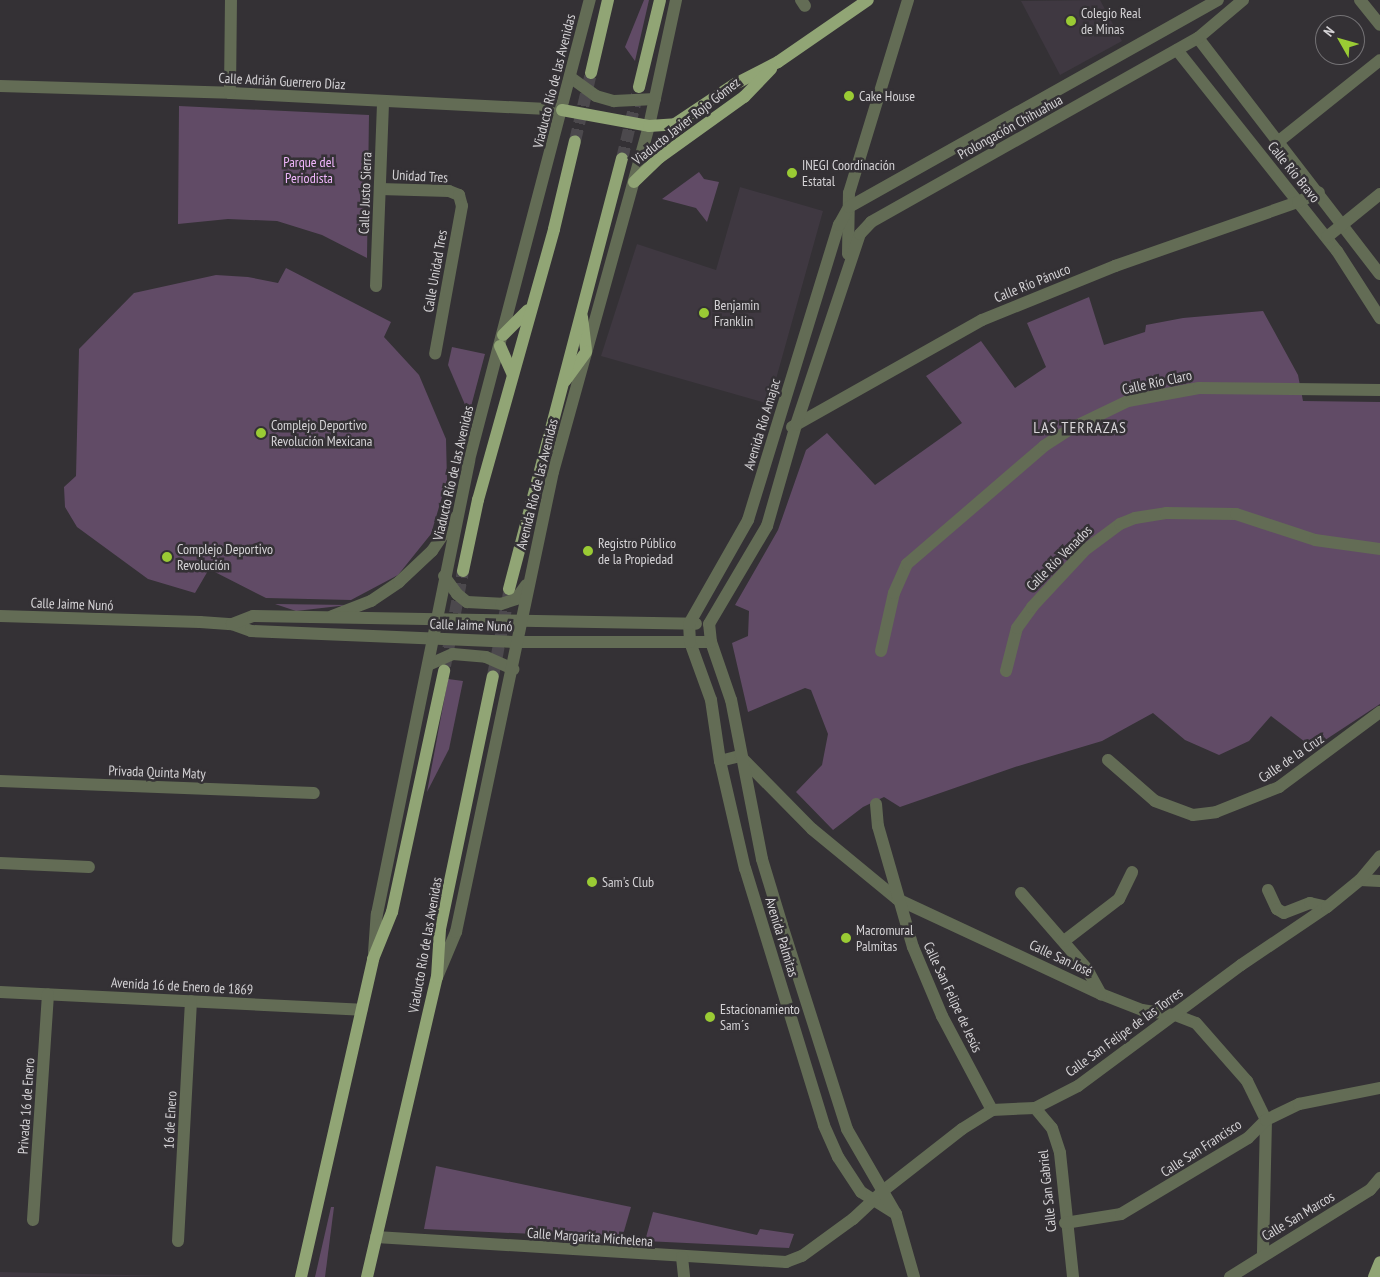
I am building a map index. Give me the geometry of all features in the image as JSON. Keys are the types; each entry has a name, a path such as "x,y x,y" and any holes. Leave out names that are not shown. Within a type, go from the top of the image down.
{"main road":[{"path":"591,73 608,0"},
{"path":"639,87 660,0"},
{"name":"Viaducto Javier Rojo Gómez","path":"562,110 661,128 680,122 735,84 778,62 868,0"},
{"name":"Viaducto Javier Rojo Gómez","path":"634,182 659,158 744,97 778,62"},
{"path":"463,570 512,373 554,228 575,141"},
{"path":"509,589 622,159"},
{"path":"512,373 502,341 530,308"},
{"path":"560,390 586,350 581,310"},
{"name":"Viaducto Río de las Avenidas","path":"302,1277 373,959 392,912 444,671"},
{"name":"Viaducto Río de las Avenidas","path":"367,1277 437,977 440,929 493,676"},
{"path":"1374,1277 1380,1262"}],"street":[{"path":"230,93 231,0"},
{"name":"Viaducto Río de las Avenidas","path":"373,959 377,914 458,512 590,0"},
{"name":"Avenida Río de las Avenidas","path":"437,977 456,932 513,669 529,580 553,472 649,126 676,0"},
{"name":"Avenida Río Amajac","path":"848,263 849,193 908,0"},
{"name":"Prolongación Chihuahua","path":"849,207 1218,0"},
{"name":"Prolongación Chihuahua","path":"860,234 872,222 1198,38 1243,0"},
{"path":"1360,0 1380,25"},
{"name":"Calle Río Bravo","path":"1198,38 1344,224 1380,274"},
{"name":"Calle Río Bravo","path":"1177,50 1327,237 1380,318"},
{"path":"1279,141 1380,60"},
{"path":"570,77 596,96 614,101 655,99"},
{"name":"Calle Adrián Guerrero Díaz","path":"0,86 230,93 562,110"},
{"name":"Calle Justo Sierra","path":"376,286 383,101"},
{"name":"Unidad Tres","path":"380,189 449,191 459,195"},
{"name":"Calle Río Pánuco","path":"773,439 982,320 1115,266 1298,202 1319,192"},
{"path":"1327,237 1380,194"},
{"name":"Calle Unidad Tres","path":"435,354 462,206 459,195"},
{"name":"Avenida Río Amajac","path":"689,624 748,520 839,224 849,207"},
{"name":"Avenida Río Amajac","path":"709,624 762,538 848,263 860,234"},
{"name":"Calle Río Claro","path":"881,651 894,593 907,564 1044,446 1070,429 1128,401 1198,388 1380,390"},
{"path":"326,618 371,601 399,582 432,551 458,512"},
{"name":"Calle Río Venados","path":"1006,670 1017,628 1032,607 1085,550 1120,524 1135,518 1166,513 1236,514 1315,540 1380,549"},
{"path":"444,576 457,594 467,602 501,604 516,599 529,580"},
{"name":"Calle Jaime Nunó","path":"0,616 232,624 251,631 433,639 518,642 710,642"},
{"name":"Calle Jaime Nunó","path":"232,624 253,616 709,624"},
{"path":"689,624 690,642"},
{"path":"709,624 710,642"},
{"name":"Avenida Palmitas","path":"690,642 711,700 720,761 745,870 824,1125 838,1157 861,1192 896,1214"},
{"name":"Avenida Palmitas","path":"710,642 731,700 740,756 762,858 847,1129 884,1190 896,1214 914,1277"},
{"path":"428,664 453,654 486,657 513,669"},
{"name":"Calle de la Cruz","path":"1108,760 1155,801 1193,815 1216,812 1280,786 1380,712"},
{"path":"720,761 740,756"},
{"name":"Calle San José","path":"740,756 812,829 897,899 1101,994 1142,1010 1175,1015 1196,1023 1247,1081 1266,1120 1263,1254"},
{"name":"Privada Quinta Maty","path":"0,781 314,793"},
{"name":"Calle San Felipe de Jesús","path":"876,804 878,826 897,899 942,1016 992,1110"},
{"name":"Calle San Felipe de las Torres","path":"802,1256 853,1219 884,1190 962,1129 992,1110 1035,1108 1078,1086 1327,907 1360,880 1380,856"},
{"path":"0,863 89,867"},
{"path":"1064,941 1119,899 1132,872"},
{"path":"1360,880 1380,881"},
{"path":"1268,890 1277,909 1284,913 1310,903 1327,907"},
{"path":"1021,893 1087,969 1101,994"},
{"name":"Avenida 16 de Enero de 1869","path":"0,992 362,1010"},
{"name":"Privada 16 de Enero","path":"33,1220 48,994"},
{"name":"16 de Enero","path":"178,1241 191,1001"},
{"name":"Calle San Francisco","path":"1065,1223 1121,1214 1248,1138 1266,1120 1299,1104 1380,1088"},
{"name":"Calle San Gabriel","path":"1035,1108 1052,1128 1060,1153 1065,1223 1073,1277"},
{"name":"Calle San Marcos","path":"1230,1277 1263,1254 1370,1190 1380,1178"},
{"name":"Calle Margarita Michelena","path":"376,1237 786,1262 802,1256"},
{"path":"682,1257 684,1277"}],"shaded area":[{"name":"Colegio Real de Minas","path":"1100,0 1122,41 1060,75 1021,1"},
{"name":"Benjamin Franklin","path":"740,187 823,211 769,404 601,356 637,244 716,270"},
{"path":"0,1272 170,1276 0,1277"}],"green space":[{"path":"644,0 649,0 635,61 625,47"},
{"name":"Parque del Periodista","path":"179,106 369,115 367,258 322,235 277,221 228,219 178,224"},
{"path":"699,172 704,179 719,182 707,222 696,208 662,199"},
{"name":"Complejo Deportivo Revolución Mexicana","path":"286,268 391,322 384,337 419,375 446,439 447,480 431,534 398,575 351,600 266,598 209,569 195,593 148,579 77,527 65,507 64,487 76,476 79,349 134,293 216,275 248,277 278,283"},
{"path":"1089,297 1104,345 1145,332 1146,325 1183,318 1263,311 1298,375 1303,401 1380,402 1380,704 1313,748 1271,716 1249,741 1219,755 1185,740 1153,713 1102,741 1015,767 900,807 884,797 863,807 833,830 796,792 822,765 828,734 811,690 805,688 748,712 732,643 748,636 749,611 735,605 778,530 806,450 827,433 875,485 962,423 926,376 981,341 1015,388 1046,367 1027,323"},
{"path":"452,347 485,354 469,414 448,365"},
{"path":"275,604 348,605 296,611"},
{"path":"448,679 463,681 449,749 427,792"},
{"path":"436,1166 631,1207 622,1238 424,1229"},
{"path":"331,1207 334,1207 325,1277 315,1277"},
{"path":"653,1212 757,1235 760,1229 794,1234 789,1248 645,1241"}],"tunnel":[{"path":"575,141 591,73"},
{"path":"622,159 639,87"},
{"path":"445,666 463,571"},
{"path":"493,676 509,593"}],"place":[{"name":"Colegio Real de Minas","path":"1071,21"},
{"name":"Cake House","path":"849,96"},
{"name":"INEGI Coordinación Estatal","path":"792,173"},
{"name":"Benjamin Franklin","path":"704,313"},
{"name":"Complejo Deportivo Revolución Mexicana","path":"261,433"},
{"name":"Registro Público de la Propiedad","path":"588,551"},
{"name":"Complejo Deportivo Revolución","path":"167,557"},
{"name":"Sam's Club","path":"592,882"},
{"name":"Macromural Palmitas","path":"846,938"},
{"name":"Estacionamiento Sam´s","path":"710,1017"}],"district":[{"name":"LAS TERRAZAS","path":"1080,427"}]}
